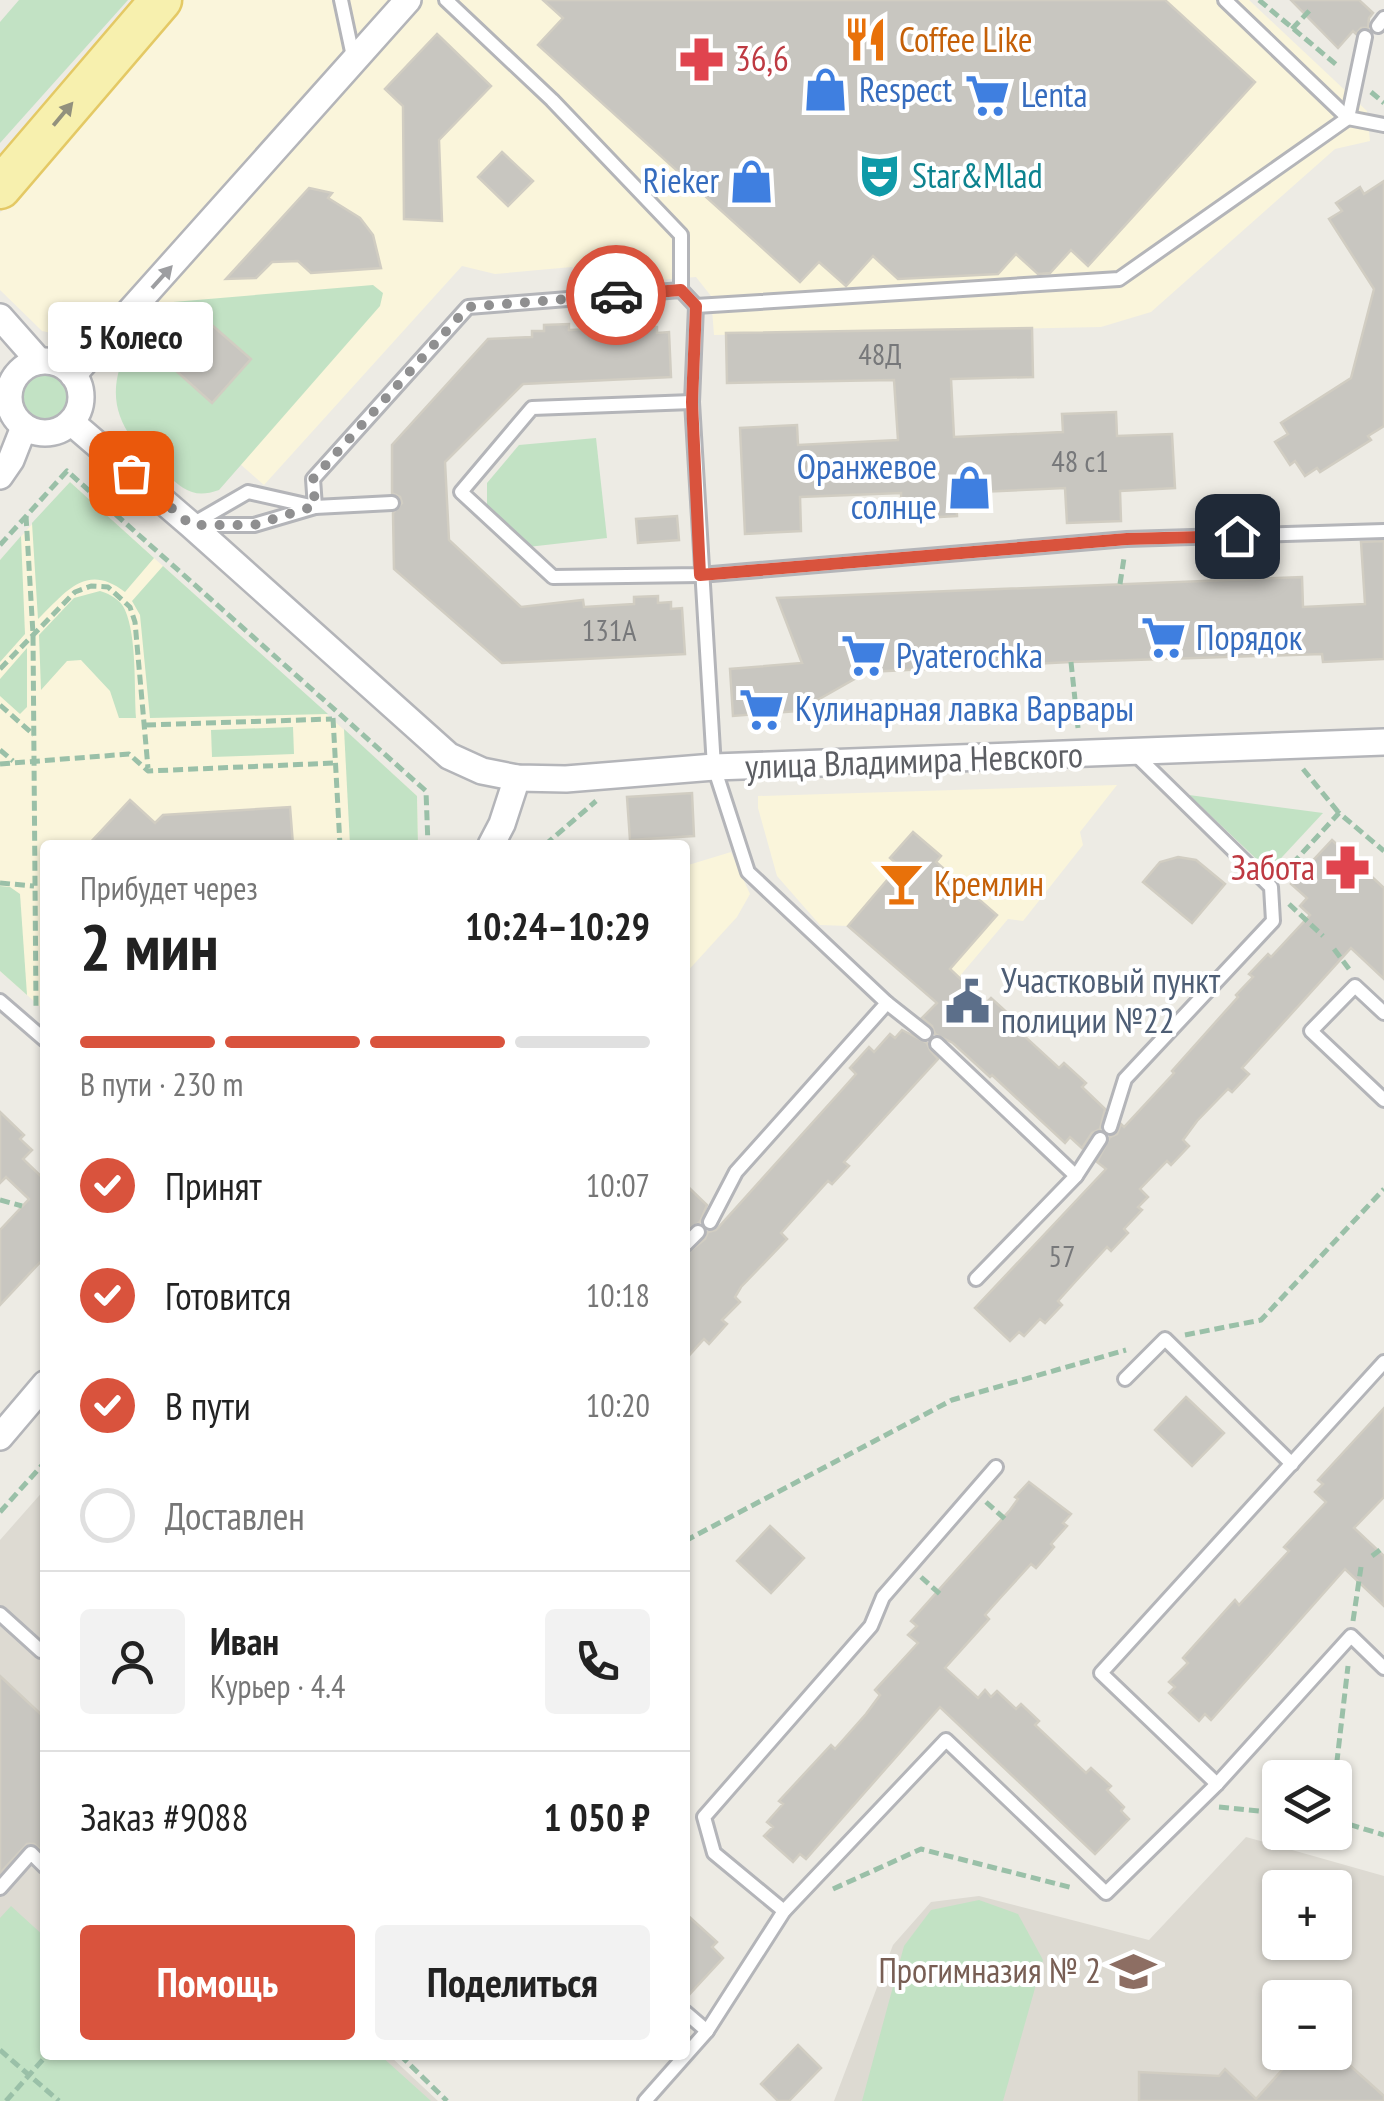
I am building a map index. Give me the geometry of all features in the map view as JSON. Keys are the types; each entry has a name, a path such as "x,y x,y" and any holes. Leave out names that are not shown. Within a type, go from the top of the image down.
{"main road":[{"path":"1,188 161,0"}],"street":[{"path":"73,375 408,0"},
{"path":"0,318 39,362"},
{"path":"39,362 56,363 73,375 80,395 76,414 63,428 44,433 24,426 10,408 4,392 22,369 39,362"},
{"name":"улица Владимира Невского","path":"71,422 450,756 482,772 517,778 566,779 714,768 1384,742"},
{"path":"0,476 12,460 24,426"},
{"path":"493,840 517,778"},
{"path":"0,1436 40,1390"}],"lane":[{"path":"340,0 354,63"},
{"path":"446,0 552,100 681,235 681,290 696,306 692,402 714,768 748,872 887,1003 926,1034"},
{"path":"1224,0 1348,118 1384,125"},
{"path":"696,306 1119,279 1348,118 1365,37"},
{"path":"315,506 313,479 468,307 681,290"},
{"path":"446,498 460,492 532,408 692,402"},
{"path":"191,525 248,492 315,506 392,503"},
{"path":"460,492 553,577 700,575 1127,539 1384,531"},
{"path":"191,525 254,525 315,506"},
{"path":"1110,1128 1124,1079 1273,921 1272,887 1134,753"},
{"path":"1384,1013 1355,986 1311,1031 1384,1100"},
{"path":"0,1001 40,1036"},
{"path":"710,1222 736,1172 887,1003"},
{"path":"937,1044 1076,1176"},
{"path":"976,1279 1076,1176 1100,1139"},
{"path":"690,1240 698,1232"},
{"path":"1125,1378 1164,1340 1292,1464"},
{"path":"1217,1784 1101,1673 1384,1362"},
{"path":"784,1911 714,1854 704,1817 871,1626 884,1597 996,1467"},
{"path":"0,1614 40,1651"},
{"path":"690,2051 707,2031 784,1911 946,1740 1106,1892 1217,1784 1351,1636 1384,1668"},
{"path":"0,1888 31,1854 40,1862"},
{"path":"690,2016 707,2031"},
{"path":"646,2101 682,2060"}],"path":[{"path":"1260,0 1384,103"},
{"path":"1274,48 1311,10"},
{"path":"0,546 66,471 426,791 428,840"},
{"path":"26,516 33,634 36,1011"},
{"path":"1120,584 1127,539"},
{"path":"0,668 62,602 83,588 108,586 130,607 134,622 148,771"},
{"path":"1072,662 1081,755"},
{"path":"0,706 34,736"},
{"path":"334,709 340,840"},
{"path":"144,725 332,719"},
{"path":"0,750 14,762"},
{"path":"0,764 128,754 148,771 335,763"},
{"path":"1299,765 1339,812 1384,851"},
{"path":"1323,936 1272,887 1339,812"},
{"path":"0,883 34,886"},
{"path":"690,1537 952,1400 1164,1340 1261,1320 1383,1192"},
{"path":"0,1200 22,1206"},
{"path":"0,1512 40,1468"},
{"path":"1372,1556 1384,1548"},
{"path":"1206,1818 1220,1806 1262,1811"},
{"path":"1352,1825 1384,1835"},
{"path":"784,1911 921,1849 1075,1888"},
{"path":"0,2050 59,2101"},
{"path":"6,2101 43,2060"},
{"path":"405,2060 447,2101"}],"shaded area":[{"path":"184,0 1249,0 1367,111 1370,141 1335,149 1151,312 1101,327 714,335 711,296 696,277 590,286 572,267 495,274 462,266 264,485 135,372 87,341 42,331 0,290 0,213"},
{"path":"70,482 417,796 418,840 40,840 40,1007 0,971 0,560"},
{"path":"1117,785 1080,832 1083,845 1023,921 1008,919 937,1003 848,926 820,925 777,876 758,808 758,796"},
{"path":"731,852 750,894 737,917 690,969 690,864"},
{"path":"40,1495 40,2060 394,2060 438,2101 0,2101 0,1540"},
{"name":"Прогимназия № 2","path":"1246,1837 1262,1842 1262,1850 1292,1850 1384,1876 1384,2101 834,2101 893,1945 931,1902 979,1896 1149,1940"}],"green space":[{"path":"19,0 128,0 0,143 0,22"},
{"path":"373,285 383,293 380,306 219,490 203,494 184,488 142,451 125,427 116,399 120,367 173,302"},
{"path":"45,372 64,379 71,398 64,417 45,424 26,417 19,398 26,379"},
{"path":"596,438 607,538 528,547 487,505 487,483 519,445"},
{"path":"70,482 154,558 125,592 111,583 88,580 68,591 38,619 32,523"},
{"path":"21,536 25,634 0,662 0,560"},
{"path":"163,566 328,714 150,718 140,615 132,601"},
{"path":"100,591 121,603 129,621 136,718 119,718 110,691 81,660 67,661 41,690 39,635 74,598"},
{"path":"27,648 27,707 20,714 0,696 0,679"},
{"path":"293,727 294,754 212,757 211,730"},
{"path":"344,729 417,796 418,840 350,840"},
{"path":"1189,795 1323,813 1269,871"},
{"path":"0,886 20,894 27,995 0,971"},
{"path":"979,1900 1018,1914 1043,1960 1003,2101 862,2101 904,1946 931,1910"},
{"path":"11,1906 40,1932 40,2060 386,2060 431,2101 0,2101 0,1918"}],"building":[{"path":"543,0 1165,0 1255,82 1088,266 1071,250 1050,273 1038,274 1016,254 998,274 898,279 873,256 846,286 819,262 800,282 538,45 563,18"},
{"path":"1291,0 1359,0 1373,13 1368,28 1361,28 1356,34 1353,31 1338,48"},
{"path":"437,34 491,86 439,140 442,221 404,219 403,106 385,89"},
{"path":"502,152 533,181 508,206 478,177"},
{"path":"1384,181 1384,426 1368,436 1371,440 1320,472 1317,468 1305,476 1295,461 1290,465 1275,442 1288,434 1281,423 1351,378 1374,289 1329,219 1342,211 1336,203 1360,187 1364,194"},
{"path":"309,188 332,193 328,198 360,218 373,235 381,268 311,273 298,261 272,262 256,278 226,279"},
{"path":"642,321 643,327 657,327 657,333 669,332 671,377 523,384 445,462 449,540 521,607 583,600 584,607 634,604 634,597 658,596 658,603 671,602 671,609 682,608 685,654 502,663 394,569 393,513 402,503 392,493 392,445 488,339 532,337 532,331 544,331 544,325 569,324 569,330 620,328 619,322"},
{"path":"213,326 251,359 212,403 174,369"},
{"path":"1032,328 1033,377 951,379 954,437 1063,432 1062,414 1116,412 1117,436 1172,434 1175,488 1120,491 1121,521 1067,523 1065,488 956,493 957,516 902,519 901,493 800,497 801,531 745,534 740,428 797,425 798,445 898,440 894,380 727,383 726,333"},
{"path":"677,516 679,540 638,543 636,519"},
{"path":"1384,541 1384,659 1323,662 1322,654 867,672 798,711 733,716 730,669 802,663 777,598 1302,577 1303,607 1365,604 1361,542"},
{"path":"692,793 694,836 630,840 627,797"},
{"path":"130,800 155,823 163,815 290,807 293,840 93,840"},
{"path":"913,832 941,856 936,862 997,915 950,969 986,1003 991,998 1012,1017 1008,1021 1059,1068 1064,1063 1086,1083 1082,1087 1105,1109 1100,1129 1092,1133 1082,1148 1070,1137 1065,1143 992,1075 953,1043 935,1034 922,1018 937,1003 848,926 899,866 890,858"},
{"path":"1332,840 1384,888 1384,979 1351,948 1242,1068 1249,1074 1197,1121 1183,1140 1189,1146 1171,1165 1167,1161 1140,1189 1148,1197 1124,1229 1128,1233 1111,1251 1107,1247 1058,1301 1062,1305 1045,1323 1040,1319 1024,1336 1019,1332 1010,1341 975,1308 1106,1169 1097,1162 1110,1137 1174,1073 1238,997 1253,977 1249,974 1268,954 1271,957 1310,915 1300,906 1307,898 1291,884"},
{"path":"1178,857 1196,860 1225,884 1192,923 1143,882 1160,862"},
{"path":"902,1030 927,1043 938,1059 844,1162 849,1166 832,1184 828,1181 781,1233 787,1239 741,1287 735,1297 740,1302 722,1320 727,1324 709,1344 704,1339 690,1354 690,1251 708,1232 716,1230 856,1074 850,1068 869,1047 874,1052 890,1034 895,1038"},
{"path":"0,1112 24,1135 20,1139 32,1150 23,1159 40,1175 40,1262 0,1305 0,1230 29,1199 6,1177 0,1183"},
{"path":"690,1189 707,1205 700,1222 690,1228"},
{"path":"1186,1397 1224,1433 1192,1466 1155,1430"},
{"path":"1384,1408 1384,1497 1354,1528 1384,1556 1384,1606 1345,1569 1211,1720 1205,1714 1199,1721 1169,1693 1175,1687 1169,1682 1188,1663 1183,1658 1235,1600 1239,1605 1289,1551 1284,1547 1326,1502 1315,1492 1323,1484 1318,1480"},
{"path":"1029,1482 1071,1514 1063,1523 1067,1526 1036,1568 1031,1564 985,1615 989,1619 945,1668 978,1698 985,1690 991,1697 997,1691 1016,1709 1021,1704 1039,1721 1035,1725 1086,1773 1091,1768 1111,1786 1107,1790 1124,1807 1121,1811 1129,1819 1095,1854 940,1707 806,1859 800,1854 793,1862 764,1836 773,1827 767,1822 783,1804 779,1801 866,1714 880,1695 875,1690 918,1643 908,1635 917,1626 911,1621 1010,1510 1018,1499 1015,1497"},
{"path":"770,1526 804,1558 771,1593 737,1561"},
{"path":"0,1676 40,1713 40,1849 27,1844 0,1873"},
{"path":"690,1918 717,1942 712,1947 723,1958 690,1994"},
{"path":"798,2045 821,2068 789,2101 778,2101 761,2084"},
{"path":"1352,2067 1384,2096 1384,2101 1139,2101 1139,2072 1219,2076 1225,2069 1256,2099 1282,2070"}],"way so far":[{"path":"131,473 191,525 254,525 315,506 313,479 468,307 616,295"}],"place":[{"name":"Coffee Like","path":"866,40"},
{"name":"36,6","path":"702,59"},
{"name":"Respect","path":"826,90"},
{"name":"Lenta","path":"988,95"},
{"name":"Star&Mlad","path":"879,176"},
{"name":"Rieker","path":"752,181"},
{"name":"5 Колесо","path":"131,473"},
{"name":"Оранжевое солнце","path":"970,487"},
{"name":"Порядок","path":"1163,638"},
{"name":"Pyaterochka","path":"863,656"},
{"name":"Кулинарная лавка Варвары","path":"762,709"},
{"name":"Забота","path":"1348,868"},
{"name":"Кремлин","path":"901,884"},
{"name":"Участковый пункт полиции №22","path":"968,1001"},
{"name":"Прогимназия № 2","path":"1134,1971"}],"route":[{"path":"616,295 681,290 696,306 692,402 700,575 1127,539 1237,536"}]}
